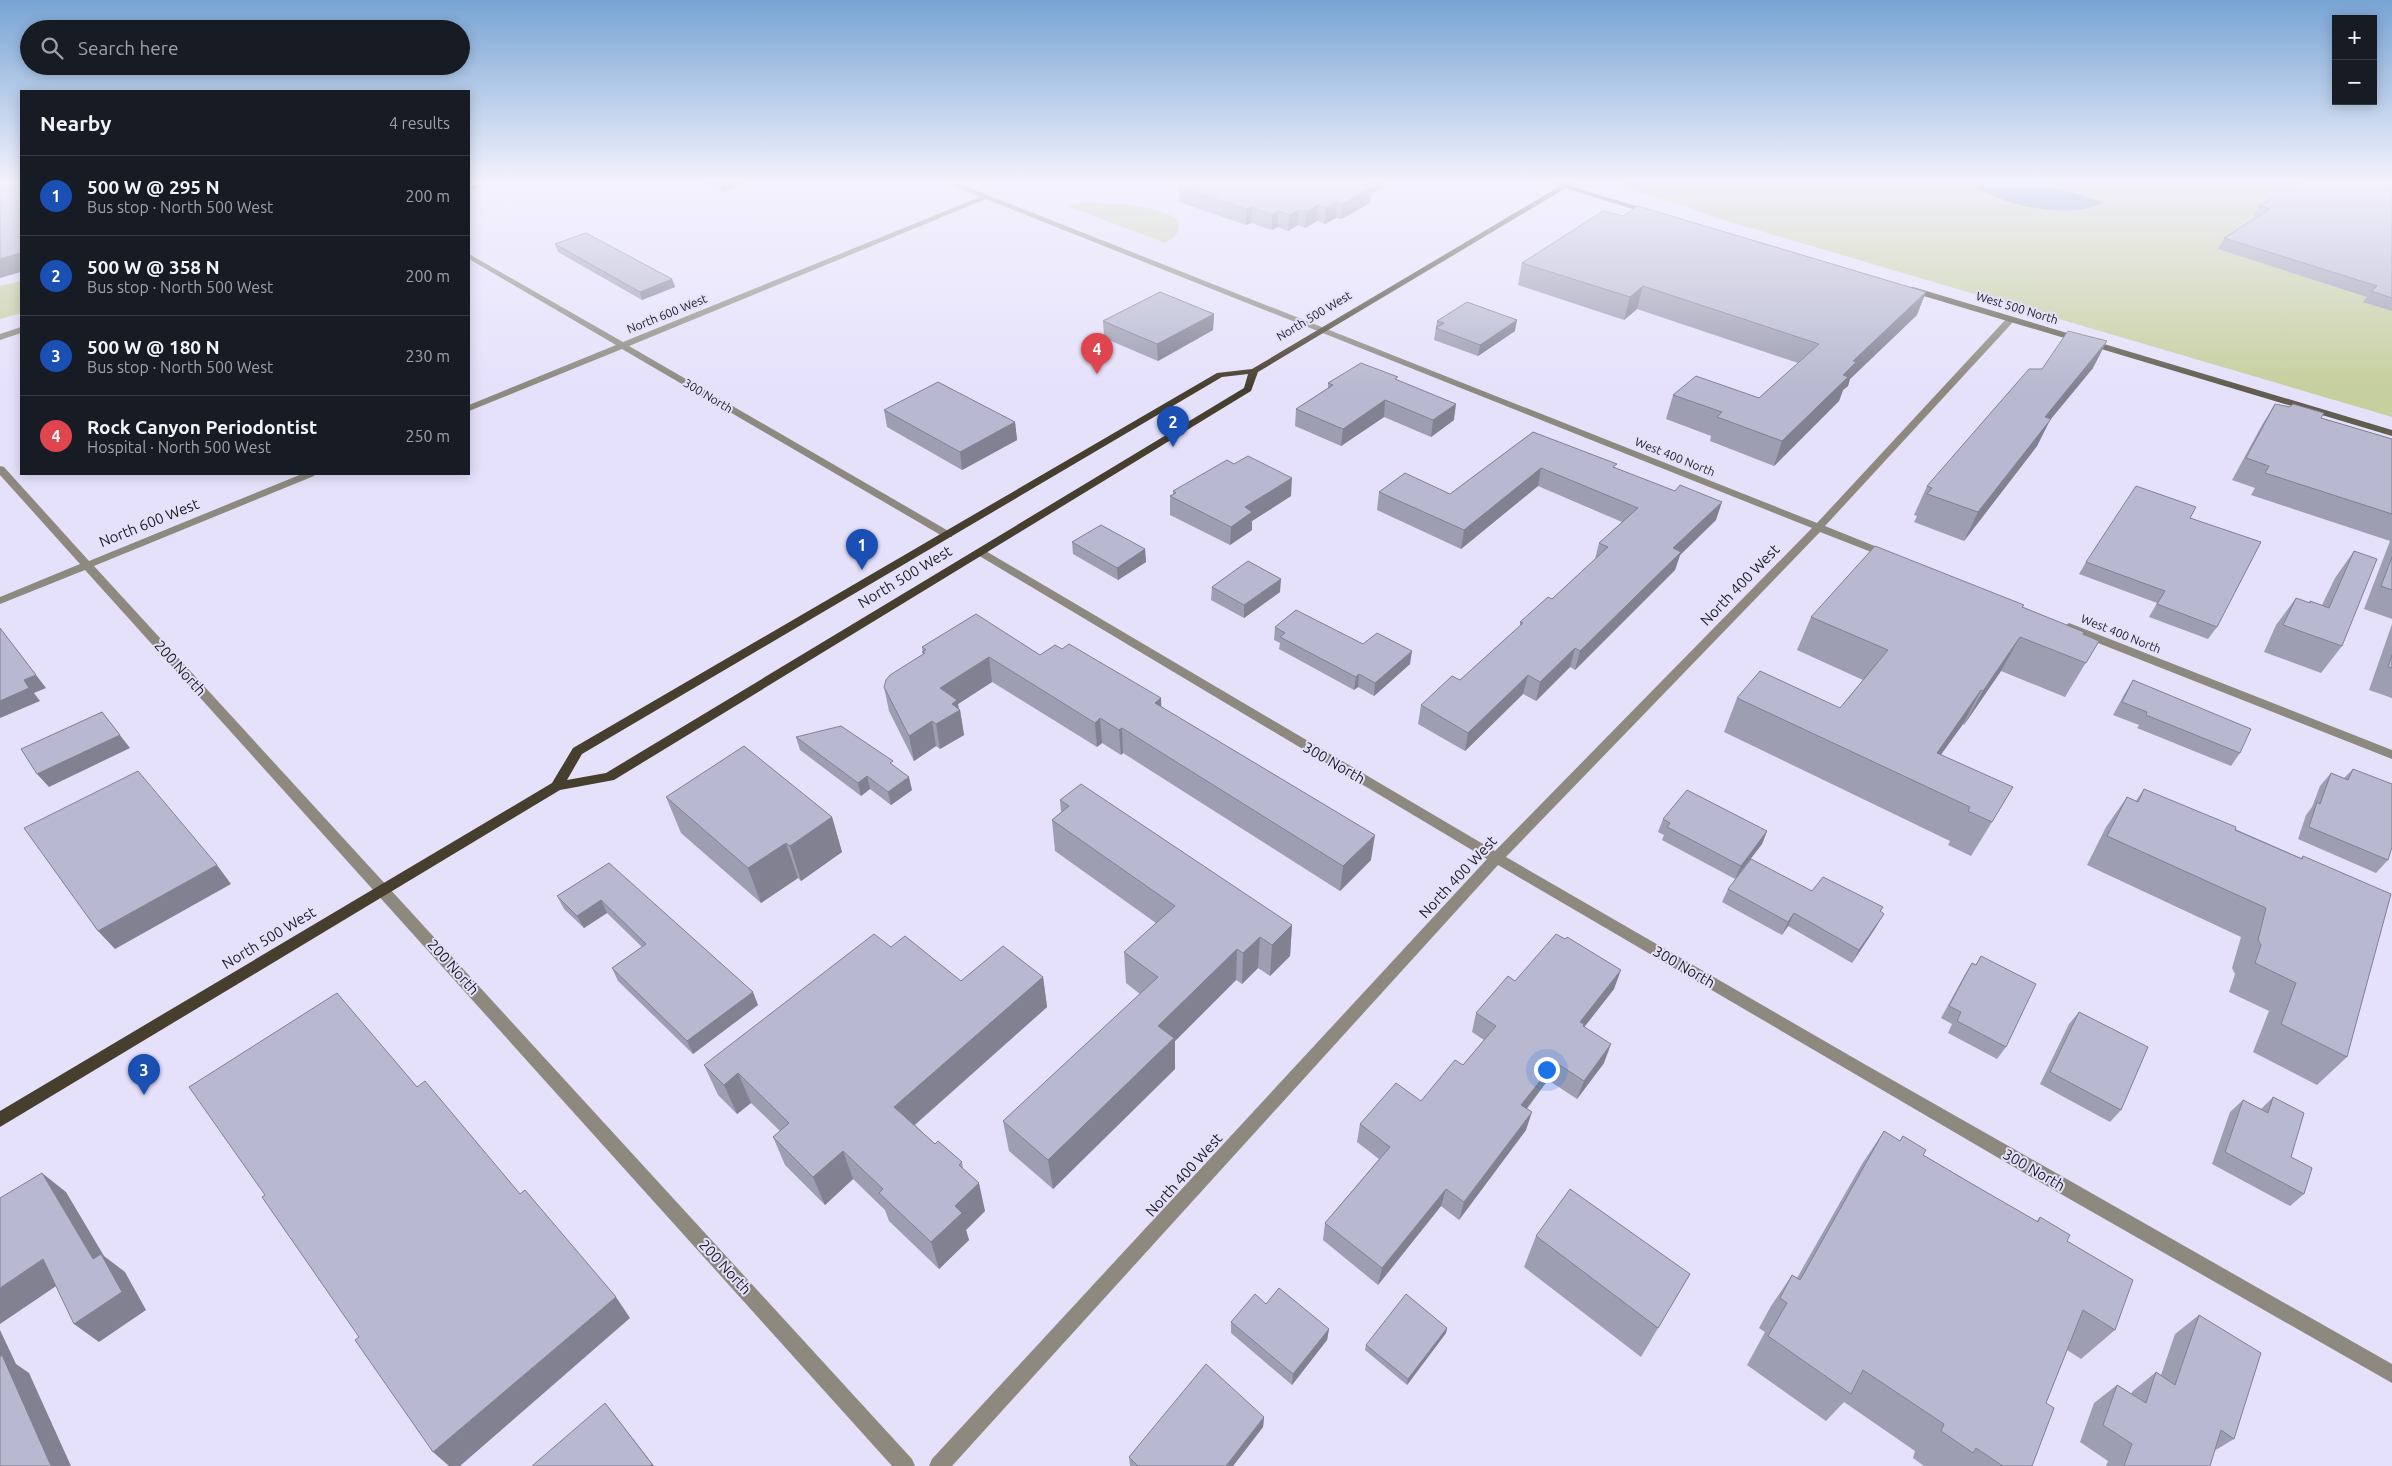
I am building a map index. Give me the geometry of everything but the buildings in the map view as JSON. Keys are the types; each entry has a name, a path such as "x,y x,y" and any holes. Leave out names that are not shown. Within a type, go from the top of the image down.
{"main road":[{"name":"North 500 West","path":"557,786 578,751 1220,375 1254,371 1456,250"},
{"name":"North 500 West","path":"0,1120 557,786 610,777 1248,389 1254,371"}],"street":[{"name":"North 600 West","path":"470,408 855,250"},
{"name":"West 400 North","path":"1120,250 1900,560"},
{"name":"300 North","path":"470,257 948,535"},
{"name":"West 500 North","path":"1896,285 2392,433"},
{"name":"North 400 West","path":"939,1466 1497,858 1818,527 2011,320"},
{"path":"0,337 20,330"},
{"name":"200 North","path":"0,469 905,1466"},
{"name":"North 600 West","path":"0,601 308,475"},
{"name":"300 North","path":"980,552 1220,696 1852,1066 2392,1374"},
{"name":"West 400 North","path":"2057,622 2392,755"}],"green space":[{"path":"1826,250 2392,250 2392,417"},
{"path":"20,281 20,313 0,319 0,286"}],"place":[{"name":"Rock Canyon Periodontist","path":"1097,374"},
{"name":"500 W @ 358 N","path":"1173,447"},
{"name":"500 W @ 295 N","path":"862,570"},
{"name":"500 W @ 180 N","path":"144,1095"}]}
